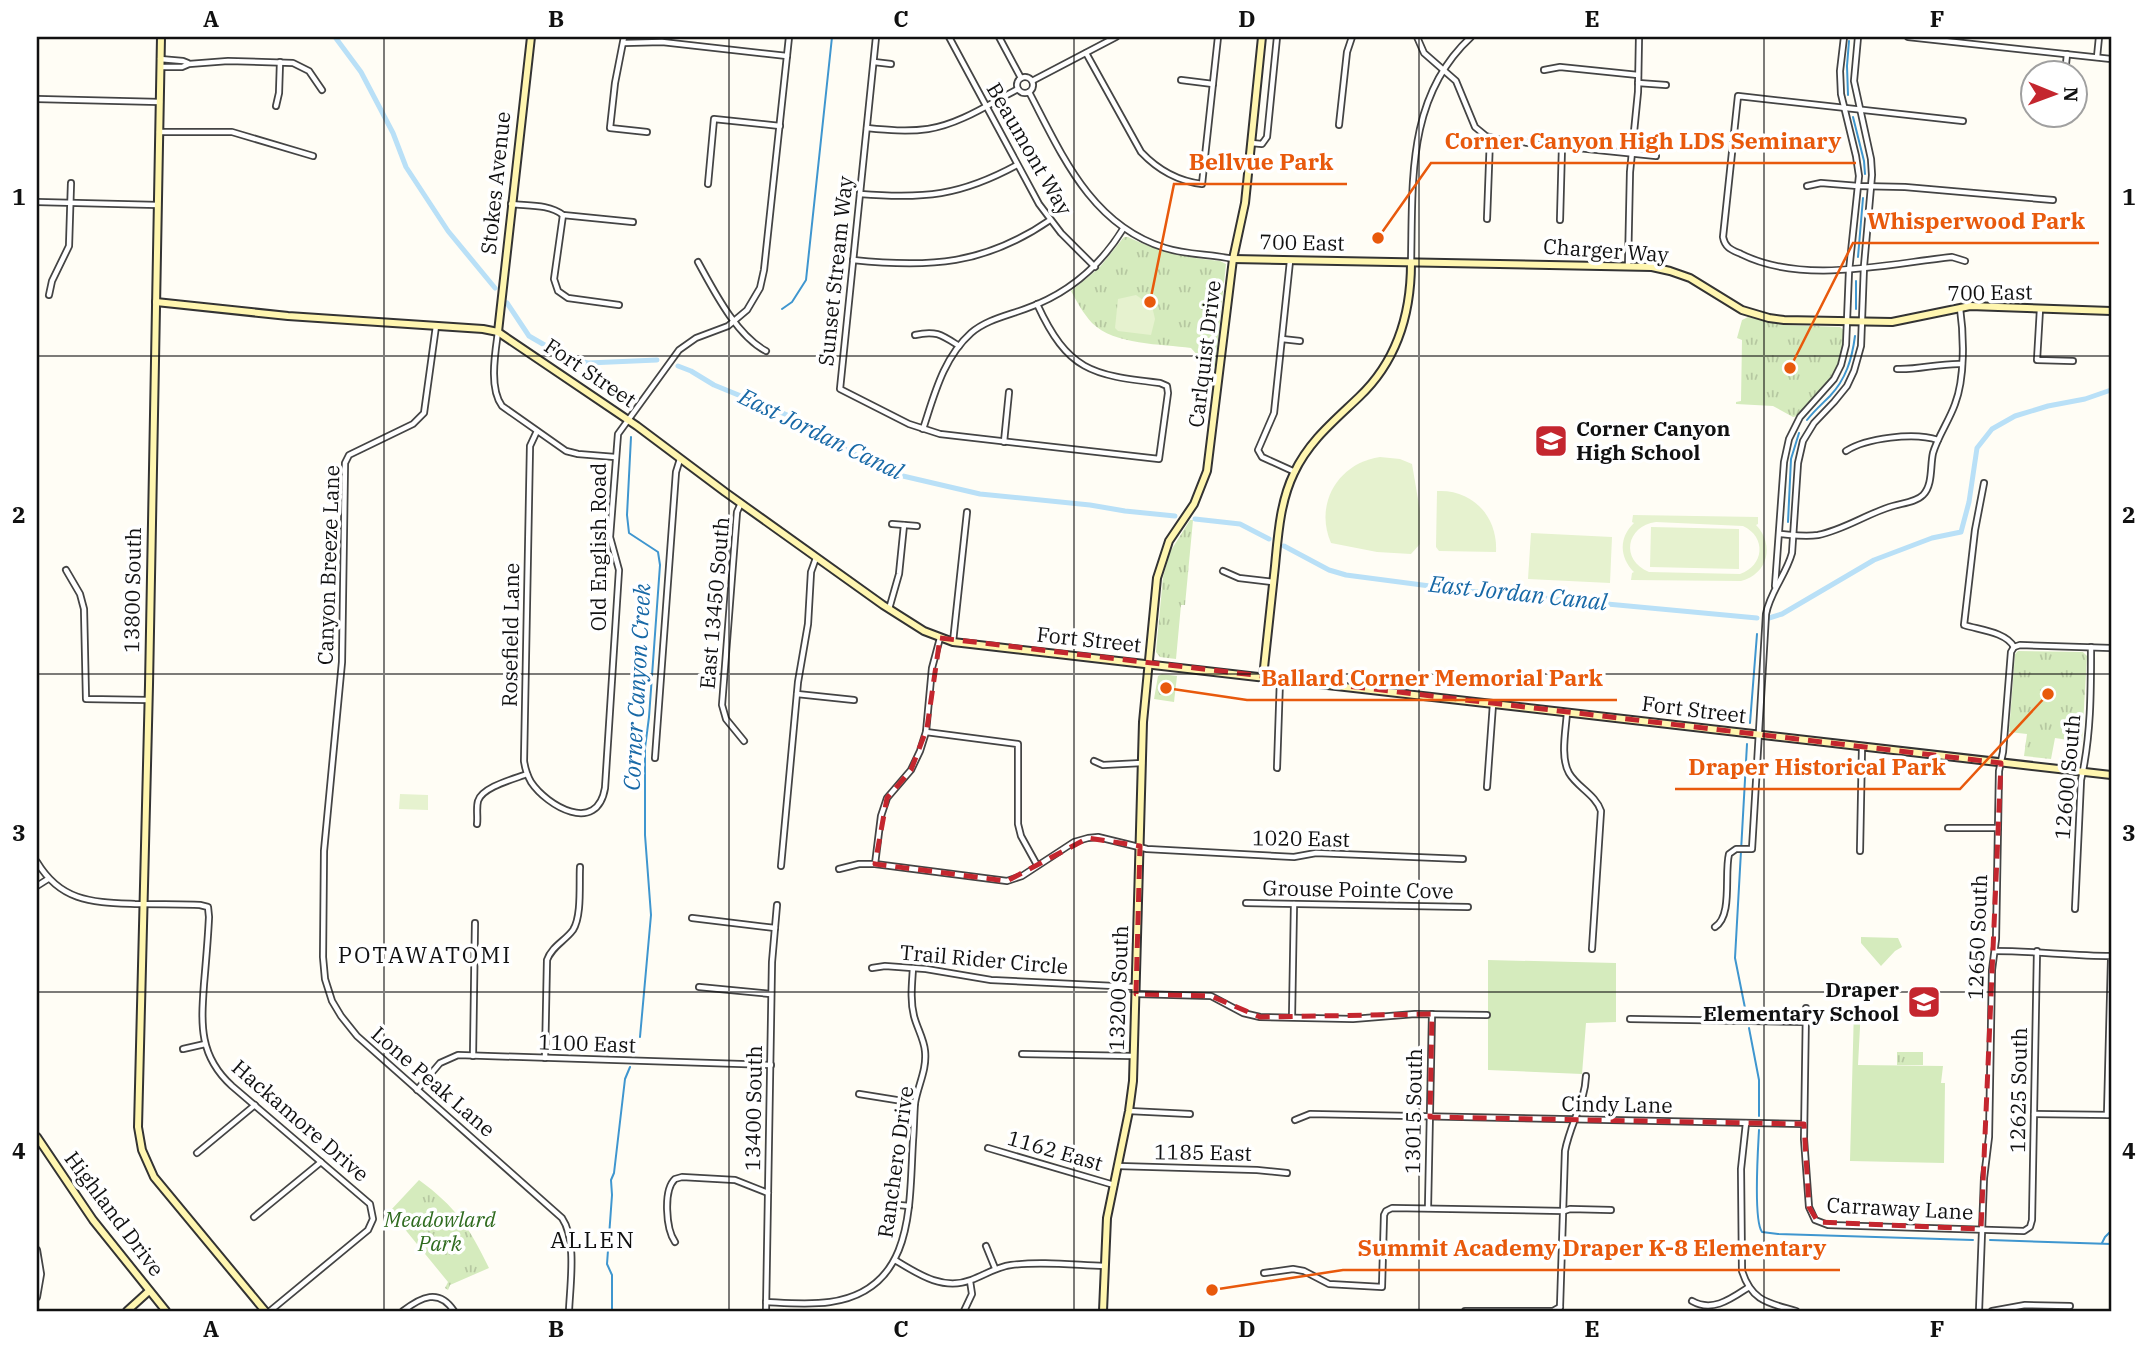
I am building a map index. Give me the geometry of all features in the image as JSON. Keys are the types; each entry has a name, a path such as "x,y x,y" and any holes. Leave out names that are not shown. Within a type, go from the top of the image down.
{"street":[{"name":"13800 South","path":"161,37 138,1121 140,1144 158,1182 268,1311"},
{"name":"Stokes Avenue","path":"498,332 531,37"},
{"name":"Old English Road","path":"527,774 535,787 559,808 569,812 588,812 603,798 619,570 610,537 617,438 627,419 679,350 696,338 735,321 751,304 762,282 789,37"},
{"name":"Sunset Stream Way","path":"876,37 840,389 923,429 940,434 1158,459 1167,386 1109,376 1081,363 1055,339 1037,304"},
{"name":"Beaumont Way","path":"949,37 1017,165 1050,220 1095,267"},
{"path":"999,37 1021,78"},
{"path":"1032,81 1116,37"},
{"path":"1086,53 1141,152 1168,174 1183,181 1202,184 1218,37"},
{"name":"Carlquist Drive","path":"1148,664 1160,565 1170,541 1199,494 1207,471 1233,258 1244,211 1262,37"},
{"path":"1251,143 1262,144 1267,137 1277,37"},
{"path":"1339,125 1347,52 1352,37"},
{"path":"1417,37 1424,53 1456,82 1475,127 1490,138 1656,156"},
{"path":"1263,677 1283,507 1305,453 1321,432 1364,393 1387,362 1400,336 1408,310 1415,149 1424,111 1443,71 1471,37"},
{"path":"1628,266 1631,154 1639,37"},
{"path":"1714,927 1722,921 1725,911 1728,856 1732,850 1750,849 1766,614 1777,577 1784,462 1789,439 1800,418 1825,392 1838,373 1845,351 1858,164 1844,107 1840,71 1844,37"},
{"path":"1774,590 1790,561 1798,463 1803,441 1814,422 1839,397 1851,378 1859,353 1871,159 1854,73 1858,37"},
{"path":"1908,37 2111,59"},
{"path":"2097,57 2099,37"},
{"path":"647,132 610,128 615,83 624,40 787,56"},
{"path":"2066,60 2067,54"},
{"path":"276,106 280,62"},
{"path":"874,62 891,64"},
{"path":"160,63 293,63 314,76 322,90"},
{"path":"1544,70 1560,66 1638,75"},
{"path":"1028,77 1032,81 1033,87 1029,92 1022,93 1018,89 1017,84 1021,78 1028,77"},
{"path":"1181,80 1213,84"},
{"path":"1638,82 1666,85"},
{"path":"867,128 899,131 927,129 954,122 1018,89"},
{"path":"1029,92 1076,179 1092,201 1124,229 1144,241 1167,249 1233,258"},
{"path":"1963,121 1738,96 1723,237 1724,244 1729,249 1763,264 1824,271 1849,271 1952,257 1965,261"},
{"path":"37,99 160,102"},
{"path":"708,184 714,119 780,126"},
{"path":"159,132 232,132 313,156"},
{"path":"1487,219 1490,138"},
{"path":"1560,220 1562,146"},
{"path":"860,194 901,198 937,195 982,183 1017,165"},
{"path":"48,295 69,246 71,183"},
{"path":"1807,186 1821,183 1905,187 2053,200"},
{"path":"37,202 158,205"},
{"path":"511,204 544,208 563,215 633,222"},
{"path":"563,215 554,279 556,288 562,296 568,298 618,305"},
{"path":"853,260 906,265 951,261 1003,247 1023,238 1050,220"},
{"path":"923,429 940,378 968,335 985,323 1067,290 1095,267 1124,229"},
{"name":"700 East","path":"1233,258 1411,262"},
{"path":"1290,261 1272,418 1260,441 1258,452 1262,457 1295,472"},
{"path":"698,262 715,293 751,342 766,351"},
{"name":"Charger Way","path":"1411,262 1661,269 1684,275 1742,310 1762,316 1791,320 1871,323"},
{"name":"Fort Street","path":"156,302 288,316 498,332 627,419 889,609 917,627 953,642 2111,775"},
{"name":"700 East","path":"1871,323 1902,321 1960,307 1978,306 2111,311"},
{"path":"1780,534 1809,536 1827,533 1875,512 1921,497 1929,486 1931,462 1937,440 1956,403 1964,337 1960,307"},
{"path":"2040,309 2038,360 2073,361"},
{"name":"Canyon Breeze Lane","path":"324,851 342,663 345,463 349,455 413,424 424,414 436,326"},
{"path":"498,332 495,387 496,397 502,406 572,453 615,457"},
{"path":"915,335 930,332 939,334 959,346"},
{"path":"1282,339 1300,341"},
{"path":"1896,369 1913,369 1942,363 1962,364"},
{"path":"1004,442 1009,392"},
{"name":"Rosefield Lane","path":"527,774 524,756 530,446 537,431"},
{"path":"1846,451 1856,446 1906,436 1923,436 1937,440"},
{"path":"655,758 676,472 680,458"},
{"path":"1984,483 1975,530 1964,625 2003,636 2010,640 2014,647 2111,648"},
{"name":"East 13450 South","path":"741,503 737,512 722,705 726,719 744,741"},
{"path":"953,642 967,512"},
{"path":"892,524 917,526"},
{"path":"889,609 899,574 904,525"},
{"path":"781,866 797,694 808,624 811,572 816,557"},
{"path":"66,570 85,609 86,699 148,700"},
{"path":"1223,571 1239,578 1273,582"},
{"path":"875,864 881,816 887,798 911,770 926,732 932,668 940,638"},
{"name":"12650 South","path":"1979,1311 1984,1172 1988,1145 2001,763 2011,652 2014,647"},
{"name":"12600 South","path":"2075,909 2092,678 2091,647"},
{"name":"13200 South","path":"1103,1311 1106,1232 1129,1111 1134,1056 1142,763 1148,664"},
{"path":"1278,768 1280,680"},
{"path":"797,694 853,700"},
{"path":"1487,787 1493,704"},
{"path":"1567,712 1566,766 1572,778 1597,803 1601,811 1592,949"},
{"path":"926,732 1018,744 1018,824 1021,836 1037,865"},
{"path":"1860,851 1862,747"},
{"path":"1094,761 1103,765 1142,763"},
{"path":"477,824 478,801 483,792 527,774"},
{"path":"1948,828 1998,828"},
{"name":"1020 East","path":"839,869 859,864 875,864 1007,881 1022,876 1074,842 1098,837 1147,849 1294,857 1316,853 1463,859"},
{"name":"Lone Peak Lane","path":"324,851 323,957 330,993 341,1016 351,1030 562,1218 568,1228 570,1240 569,1311"},
{"path":"37,862 48,879 66,892 84,900 142,904"},
{"path":"545,1058 547,960 577,921 580,867"},
{"path":"37,886 48,879"},
{"name":"Grouse Pointe Cove","path":"1246,903 1468,907"},
{"name":"Hackamore Drive","path":"142,904 208,907 202,1019 205,1044 220,1073 368,1202 373,1211 373,1223 365,1233 268,1311"},
{"path":"1292,1017 1294,904"},
{"name":"13400 South","path":"766,1311 772,994 777,905"},
{"path":"692,918 775,928"},
{"path":"472,1056 475,923"},
{"path":"1994,951 2037,951 2111,957 2109,1115 2034,1114"},
{"name":"12625 South","path":"2028,1228 2032,1220 2037,951"},
{"name":"Trail Rider Circle","path":"872,968 913,968 991,981 1211,996 1248,1015 1341,1019 1432,1014 1487,1015"},
{"name":"Ranchero Drive","path":"766,1302 827,1303 846,1298 873,1284 895,1260 906,1231 915,1103 926,1060 912,1002 913,968"},
{"path":"699,987 772,994"},
{"name":"Carraway Lane","path":"1807,1008 1804,1124 1809,1207 1818,1222 1828,1225 2021,1231 2028,1228"},
{"name":"13015 South","path":"1428,1208 1432,1014"},
{"path":"1630,1019 1806,1022"},
{"path":"183,1049 205,1044"},
{"path":"1022,1054 1134,1056"},
{"name":"1100 East","path":"418,1090 445,1059 458,1055 771,1065"},
{"path":"1560,1307 1565,1151 1580,1111 1586,1076"},
{"path":"859,1094 915,1103"},
{"path":"197,1153 255,1105"},
{"path":"1129,1111 1190,1114"},
{"name":"Cindy Lane","path":"1295,1120 1310,1114 1804,1124"},
{"path":"1746,1123 1741,1170 1741,1256 1744,1276 1749,1287 1765,1302 1796,1311"},
{"name":"Highland Drive","path":"37,1136 80,1202 162,1310"},
{"name":"1162 East","path":"988,1148 1114,1185"},
{"path":"254,1217 321,1162"},
{"name":"1185 East","path":"1118,1166 1287,1173"},
{"path":"676,1242 668,1226 669,1188 676,1179 682,1177 735,1180 768,1193"},
{"path":"889,1205 909,1206"},
{"path":"1264,1273 1293,1269 1329,1284 1382,1287 1385,1213 1392,1208 1564,1211 1611,1209"},
{"path":"986,1246 995,1268"},
{"path":"37,1250 41,1273 37,1297"},
{"path":"895,1260 922,1276 938,1282 955,1283 970,1281 995,1268 1025,1264 1104,1266"},
{"path":"964,1311 972,1294 970,1281"},
{"path":"1692,1301 1708,1309 1749,1287"},
{"path":"127,1311 149,1291"},
{"path":"403,1311 419,1299 428,1297 442,1299 454,1311"},
{"path":"1992,1311 2025,1305 2070,1306"},
{"path":"1560,1307 1566,1311"},
{"path":"1465,1311 1550,1311 1560,1307"}],"highlighted area":[{"path":"940,638 2001,763 1981,1229 1818,1222 1809,1207 1804,1124 1430,1117 1432,1014 1260,1017 1211,996 1136,994 1140,846 1088,838 1007,881 875,864 887,798 911,770 927,728"}],"green space":[{"path":"1124,237 1173,254 1226,264 1215,368 1207,366 1191,348 1125,340 1113,336 1092,323 1083,311 1071,291 1099,268"},
{"path":"1136,295 1152,306 1155,319 1151,335 1118,331 1115,328 1118,299"},
{"path":"1748,317 1785,325 1840,327 1845,331 1837,369 1824,388 1798,416 1793,417 1773,406 1736,404 1741,401 1742,340 1737,338 1742,320"},
{"path":"1380,457 1400,459 1412,464 1420,511 1420,544 1411,554 1377,552 1331,543 1326,514 1333,488 1352,467"},
{"path":"1437,491 1462,495 1481,508 1493,527 1496,552 1439,551 1436,547"},
{"path":"1633,515 1758,517 1756,525 1765,541 1766,558 1757,572 1741,581 1631,580 1634,572 1623,554 1623,541 1634,523","holes":["1656,522 1743,526 1756,537 1760,551 1754,565 1740,574 1649,572 1640,567 1631,552 1633,536 1646,525"]},
{"path":"1190,520 1193,520 1185,605 1181,605 1176,659 1160,657 1156,652 1163,577 1170,552"},
{"path":"1651,527 1739,529 1739,569 1650,567"},
{"path":"1531,533 1612,537 1610,583 1528,579"},
{"path":"2018,651 2083,652 2087,656 2082,742 2055,738 2051,759 2024,756 2027,734 2009,732 2015,654"},
{"path":"1158,676 1177,676 1174,702 1154,699"},
{"path":"400,794 428,795 428,810 399,809"},
{"path":"1861,937 1898,938 1902,947 1881,966 1861,943"},
{"path":"1488,960 1616,963 1616,1022 1586,1023 1582,1074 1488,1070"},
{"path":"1854,1008 1861,1008 1858,1065 1943,1066 1941,1083 1945,1083 1944,1163 1850,1161"},
{"path":"1897,1052 1923,1052 1923,1065 1897,1065"},
{"name":"Meadowlard Park","path":"419,1180 443,1199 460,1219 489,1268 450,1285 448,1290 445,1288 448,1282 390,1211"}],"waterway":[{"name":"East Jordan Canal","path":"335,37 361,72 393,133 406,167 448,231 495,288"},
{"name":"Corner Canyon Creek","path":"782,309 792,302 806,280 832,37"},
{"path":"1848,95 1849,41"},
{"path":"1853,117 1865,174"},
{"path":"1858,257 1863,198"},
{"path":"1856,281 1856,309"},
{"name":"East Jordan Canal","path":"507,303 529,336 567,358 588,363 657,360"},
{"path":"1807,420 1840,383 1850,361 1855,336"},
{"name":"East Jordan Canal","path":"678,366 714,385 802,421 841,447 890,473 980,494 1175,516"},
{"name":"East Jordan Canal","path":"1769,618 1782,614 1874,560 1932,538 1961,532 1969,502 1977,448 1992,429 2015,416 2111,390"},
{"path":"1788,522 1791,459 1799,433"},
{"name":"Corner Canyon Creek","path":"631,437 627,515 629,533 658,552 660,565 645,748 645,835 651,915 640,1037"},
{"name":"East Jordan Canal","path":"1195,519 1240,524 1269,539"},
{"name":"East Jordan Canal","path":"1284,546 1329,570 1346,575 1468,591 1757,618"},
{"path":"1750,723 1757,634"},
{"path":"1746,1013 1735,958 1747,744"},
{"path":"1749,1028 1759,1080 1759,1116"},
{"name":"Corner Canyon Creek","path":"612,1311 612,1275 607,1264 611,1180 625,1079 630,1067"},
{"path":"1759,1130 1757,1200 1762,1232 1973,1240"},
{"path":"2102,1243 2111,1231"},
{"path":"1990,1240 2111,1244"}],"place":[{"name":"Corner Canyon High LDS Seminary","path":"1378,238"},
{"name":"Bellvue Park","path":"1150,302"},
{"name":"Whisperwood Park","path":"1790,368"},
{"name":"Corner Canyon High School","path":"1551,441"},
{"name":"Ballard Corner Memorial Park","path":"1166,688"},
{"name":"Draper Historical Park","path":"2048,694"},
{"name":"Draper Elementary School","path":"1924,1002"},
{"name":"Summit Academy Draper K-8 Elementary","path":"1212,1290"}],"district":[{"name":"POTAWATOMI","path":"425,955"},
{"name":"ALLEN","path":"593,1240"}]}
